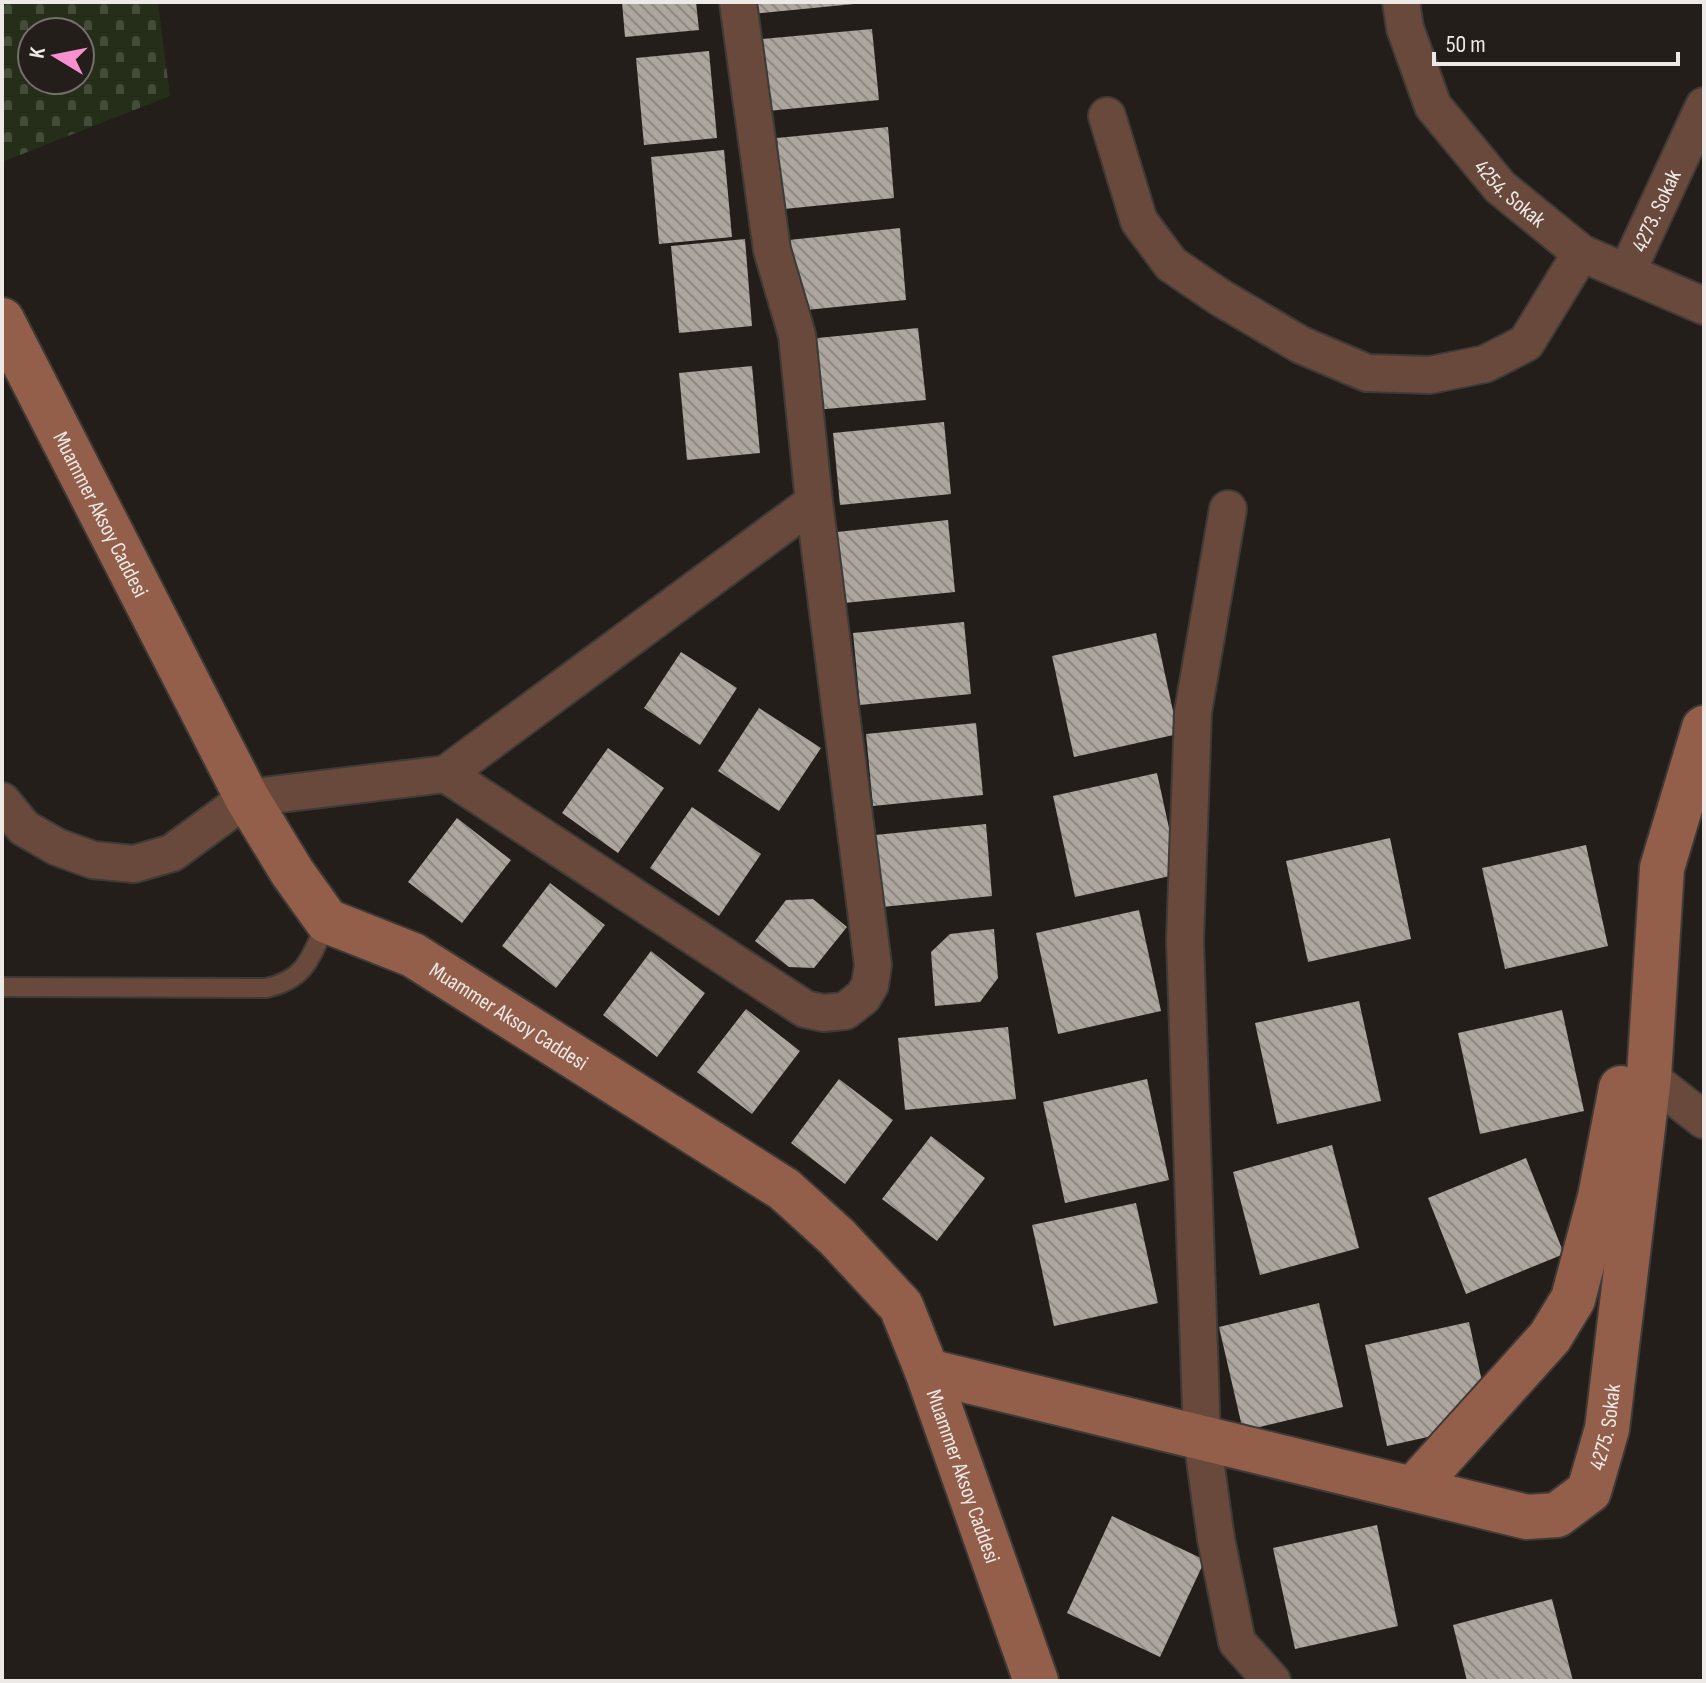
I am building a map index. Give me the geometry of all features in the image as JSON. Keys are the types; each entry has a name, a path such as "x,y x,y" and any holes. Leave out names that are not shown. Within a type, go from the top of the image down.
{"street":[{"path":"446,774 805,1009 823,1013 845,1011 863,997 870,985 873,965 814,502 797,335 772,250 738,2"},
{"name":"4254. Sokak","path":"1401,2 1405,28 1433,106 1500,187 1581,253 1704,306"},
{"name":"4273. Sokak","path":"1627,272 1704,106"},
{"path":"1107,116 1139,221 1171,264 1221,298 1301,345 1367,373 1430,375 1485,364 1526,343 1581,253"},
{"name":"Muammer Aksoy Caddesi","path":"2,320 247,798 292,872 327,921 413,955 784,1189 837,1237 901,1306 927,1371 1036,1681"},
{"path":"2,801 24,828 57,847 93,860 134,864 172,853 247,798 446,774 814,502"},
{"path":"1228,509 1193,712 1185,941 1202,1438 1216,1539 1237,1642 1272,1681"},
{"name":"4275. Sokak","path":"927,1371 1527,1517 1557,1515 1589,1491 1607,1429 1649,1077 1662,868 1704,728"},
{"path":"1413,1489 1550,1337 1573,1299 1600,1197 1662,868"},
{"path":"1649,1077 1704,1120"}],"lane":[{"path":"2,987 266,988 290,980 305,967 327,921"}],"green space":[{"path":"2,2 158,2 170,96 2,162"}],"building":[{"path":"622,2 696,2 699,30 625,37"},
{"path":"750,2 854,2 854,4 752,14"},
{"path":"872,29 879,100 768,111 761,39"},
{"path":"709,51 717,138 644,145 636,58"},
{"path":"888,127 894,198 784,209 777,138"},
{"path":"724,150 732,237 659,244 651,157"},
{"path":"900,228 906,300 796,311 789,240"},
{"path":"745,239 752,326 679,333 671,246"},
{"path":"918,328 926,400 815,410 808,339"},
{"path":"752,366 760,453 687,460 679,373"},
{"path":"944,422 951,494 840,505 833,433"},
{"path":"948,520 955,592 844,603 837,532"},
{"path":"964,622 971,694 860,705 853,633"},
{"path":"1156,633 1178,734 1074,757 1052,656"},
{"path":"681,652 737,688 700,745 644,708"},
{"path":"759,708 821,748 779,811 718,771"},
{"path":"976,723 983,795 873,806 866,734"},
{"path":"608,748 664,788 618,853 562,813"},
{"path":"1157,773 1179,874 1075,897 1053,796"},
{"path":"692,807 761,854 719,916 650,868"},
{"path":"457,818 511,860 462,923 408,882"},
{"path":"986,824 992,896 882,907 875,835"},
{"path":"1390,838 1411,939 1308,962 1286,861"},
{"path":"1586,845 1608,946 1505,969 1482,868"},
{"path":"550,883 605,925 556,988 502,946"},
{"path":"813,899 847,927 814,968 789,967 755,941 786,900"},
{"path":"1139,910 1161,1011 1058,1034 1036,933"},
{"path":"994,929 998,978 980,1002 935,1006 931,952 950,934"},
{"path":"651,951 705,993 657,1057 603,1015"},
{"path":"1359,1001 1381,1101 1277,1124 1255,1023"},
{"path":"746,1009 800,1051 752,1114 697,1072"},
{"path":"1562,1010 1584,1111 1480,1134 1458,1033"},
{"path":"1008,1027 1016,1099 905,1110 898,1038"},
{"path":"839,1079 893,1120 845,1184 791,1143"},
{"path":"1147,1079 1169,1180 1065,1203 1043,1102"},
{"path":"931,1136 985,1178 937,1241 882,1199"},
{"path":"1332,1145 1359,1248 1260,1275 1233,1172"},
{"path":"1526,1158 1564,1254 1466,1294 1428,1198"},
{"path":"1136,1203 1158,1303 1054,1326 1032,1225"},
{"path":"1319,1303 1343,1407 1243,1431 1219,1327"},
{"path":"1469,1322 1491,1423 1387,1446 1365,1345"},
{"path":"1112,1516 1205,1560 1160,1657 1067,1613"},
{"path":"1377,1525 1398,1626 1295,1649 1273,1548"},
{"path":"1552,1599 1573,1681 1467,1681 1453,1625"}]}
